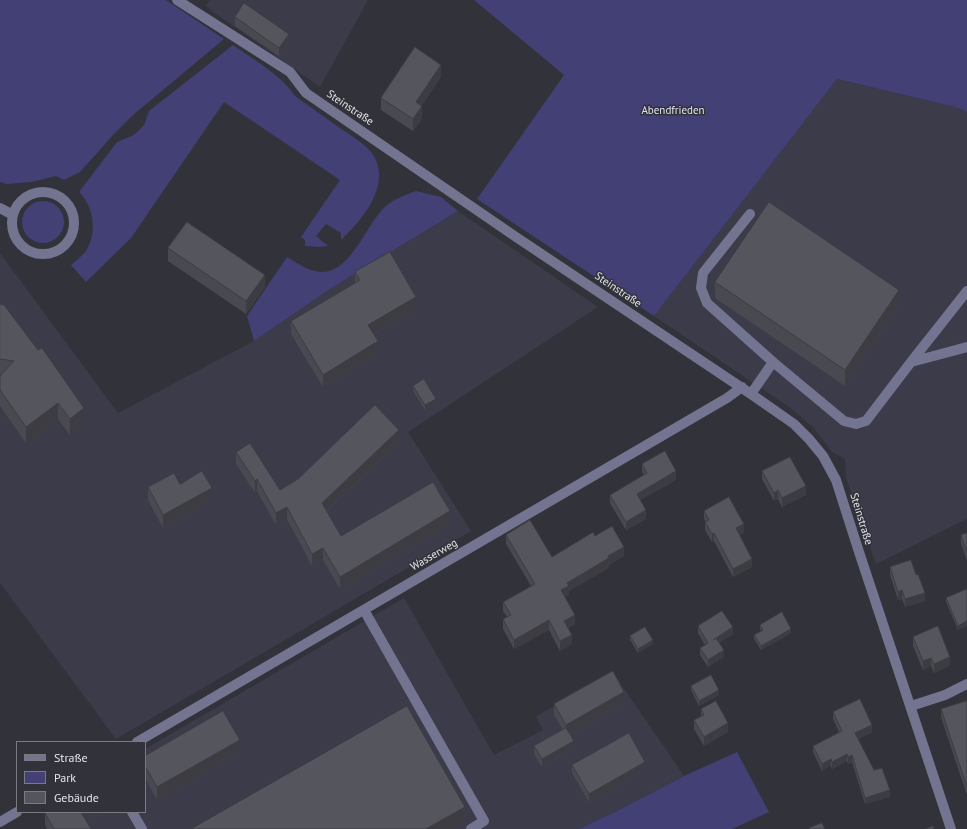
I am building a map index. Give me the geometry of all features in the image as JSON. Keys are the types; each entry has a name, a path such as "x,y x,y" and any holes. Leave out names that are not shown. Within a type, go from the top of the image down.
{"street":[{"name":"Steinstraße","path":"177,0 290,72 306,93 523,242 742,387 794,424 810,439 823,456 836,480 951,829"},
{"path":"44,192 53,193 64,199 72,209 75,222 73,234 69,242 63,248 55,252 38,254 30,252 17,240 13,232 13,216 21,201 28,196 44,192"},
{"path":"0,208 13,216"},
{"path":"750,214 703,273 701,288 707,303 773,362 844,421 856,424 866,421 910,362 967,291"},
{"path":"910,362 967,347"},
{"path":"751,394 773,362"},
{"name":"Wasserweg","path":"139,741 727,398 742,387"},
{"path":"364,610 484,821 471,829"},
{"path":"911,706 945,695 967,684"},
{"path":"0,822 16,813"},
{"path":"133,813 142,829"}],"shaded area":[{"path":"210,0 368,0 320,87 205,6"},
{"path":"837,79 955,107 967,112 967,519 876,564 846,478 845,459 832,452 813,427 789,407 654,316"},
{"path":"458,211 598,307 408,432 471,531 116,739 0,583 0,253 118,413 254,341 330,289"},
{"path":"404,598 494,755 543,730 536,716 614,674 684,776 579,829 87,829 78,813 146,813 146,748"}],"green space":[{"path":"0,0 166,0 224,39 133,115 80,172 64,180 56,176 31,182 7,184 0,182"},
{"name":"Abendfrieden","path":"474,0 967,0 967,112 955,107 837,79 654,316 477,199 564,75"},
{"path":"233,45 274,74 295,96 358,140 372,153 379,169 379,181 376,192 365,214 341,240 341,233 326,224 316,236 328,246 305,246 305,240 301,237 340,180 224,102 131,238 86,282 71,265 85,252 92,237 93,229 91,213 88,205 79,192 117,142 134,135 144,125 149,111"},
{"path":"416,191 441,197 458,211 330,289 254,341 247,316 287,257 312,270 321,272 332,270 350,256 386,206 396,199"},
{"path":"43,201 58,207 64,222 58,237 43,243 28,237 22,222 28,207"},
{"path":"737,752 769,812 732,829 579,829 684,776"}],"building":[{"path":"244,3 289,34 279,48 235,17"},
{"path":"415,47 441,65 416,102 422,106 413,119 381,98"},
{"path":"769,202 899,290 845,370 715,282"},
{"path":"187,222 265,275 246,301 168,248"},
{"path":"390,252 416,297 368,325 378,341 323,375 291,321 360,280 355,272"},
{"path":"0,304 4,305 38,350 42,348 84,408 70,419 58,403 26,427 0,390 0,376 14,361 0,359"},
{"path":"424,379 436,399 425,405 413,386"},
{"path":"375,405 399,430 322,503 341,536 433,482 450,511 340,577 323,548 312,554 287,507 276,513 257,479 255,481 236,452 250,443 280,490 298,479"},
{"path":"665,451 676,471 637,494 646,510 626,522 610,495 647,473 642,464"},
{"path":"790,457 806,486 782,498 778,490 774,493 762,471"},
{"path":"202,471 212,488 163,515 148,487 174,473 180,484"},
{"path":"729,497 744,524 736,528 752,559 733,569 714,533 712,534 705,522 709,520 704,511"},
{"path":"530,520 552,557 593,532 595,536 612,526 624,547 608,556 609,558 567,583 569,586 561,590 575,615 564,621 572,635 560,641 549,620 514,640 503,619 511,615 503,602 535,584 506,535"},
{"path":"967,533 967,553 961,535"},
{"path":"911,560 916,575 918,574 925,593 905,599 902,590 898,592 890,567"},
{"path":"967,589 967,621 958,626 946,598"},
{"path":"722,611 733,627 716,638 724,650 708,660 700,648 708,643 698,626"},
{"path":"782,612 791,629 761,646 754,635 763,630 760,625"},
{"path":"938,626 950,657 934,664 931,658 923,661 913,637"},
{"path":"645,627 653,640 638,649 630,636"},
{"path":"613,671 624,692 566,725 554,704"},
{"path":"711,675 719,690 699,701 691,686"},
{"path":"860,699 872,725 855,733 874,770 882,768 890,790 865,798 852,755 848,757 847,754 832,762 831,759 822,764 813,746 842,731 833,712"},
{"path":"716,701 728,723 704,737 694,720 704,715 701,709"},
{"path":"967,701 967,787 941,709"},
{"path":"407,706 465,807 426,829 191,829"},
{"path":"223,711 240,740 157,787 146,768 146,755"},
{"path":"566,728 574,741 542,759 534,746"},
{"path":"629,733 645,762 589,794 572,765"},
{"path":"45,813 82,813 91,829 54,829"},
{"path":"822,823 825,829 809,829 809,828"},
{"path":"933,826 934,829 925,829"}]}
